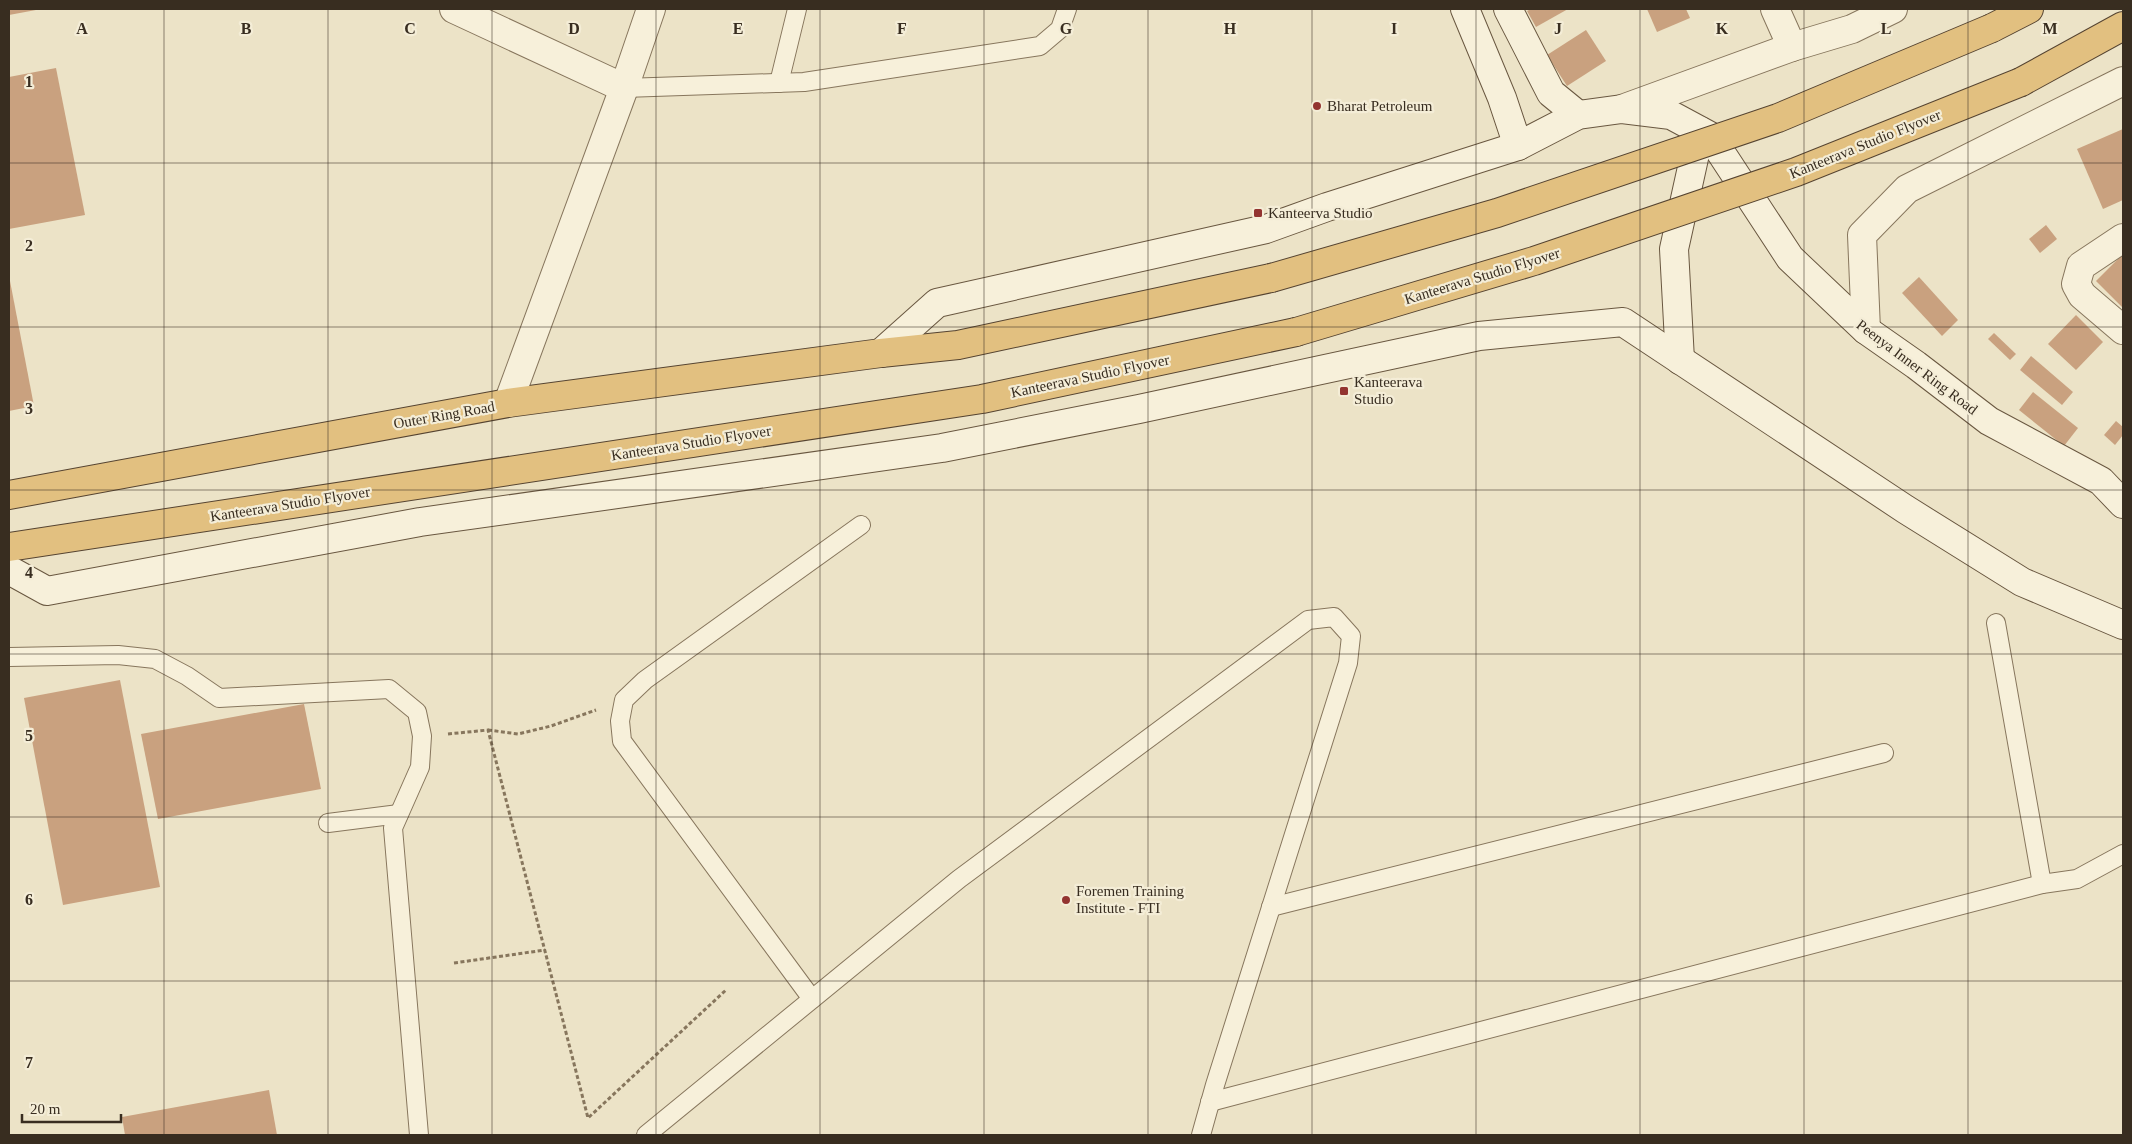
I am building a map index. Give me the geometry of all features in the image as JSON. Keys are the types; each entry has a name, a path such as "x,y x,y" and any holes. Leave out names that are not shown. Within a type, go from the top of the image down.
{"highway":[{"path":"881,353 958,345 1271,278 1497,213 1778,118 1992,28 2028,9"},
{"name":"Kanteerava Studio Flyover","path":"9,547 982,399 1296,332 1534,261 1796,172 2021,82 2123,26"},
{"name":"Outer Ring Road","path":"9,494 508,403 881,353"}],"main road":[{"path":"454,9 624,88"},
{"path":"508,403 624,88 651,9"},
{"path":"1465,9 1502,98 1518,146"},
{"path":"1508,9 1552,93 1578,115"},
{"path":"1775,9 1792,47"},
{"path":"1622,109 1792,47 1852,29 1893,9"},
{"path":"1866,330 1862,235 1907,189 2123,81"},
{"name":"Peenya Inner Ring Road","path":"881,353 937,303 1266,229 1327,207 1518,146 1578,115 1622,109 1671,115 1710,136 1790,258 1866,330 1916,364 1989,421 2101,481 2123,504"},
{"path":"1680,360 1674,249 1700,131"},
{"path":"2123,238 2081,266 2076,284 2082,295 2123,330"},
{"path":"9,570 47,591 420,522 942,448 1479,336 1623,322 1905,509 2022,582 2116,615"}],"lane":[{"path":"779,83 797,9"},
{"path":"624,88 804,82 1040,46 1060,29 1067,9"},
{"path":"812,999 622,741 620,721 624,700 645,680 861,525"},
{"path":"646,1135 959,879 1308,620 1334,617 1350,636 1348,664 1200,1135"},
{"path":"1996,623 2042,884"},
{"path":"9,657 118,655 155,659 187,676 219,698 389,689 417,712 422,736 420,767 393,828 418,1135"},
{"path":"1271,907 1884,753"},
{"path":"328,823 400,814"},
{"path":"1210,1102 2042,884 2077,879 2123,854"}],"path":[{"path":"422,736 488,730 518,734 551,726 624,700"},
{"path":"488,730 588,1118 726,990"},
{"path":"454,962 545,950"}],"building":[{"path":"9,9 36,9 36,10 9,15"},
{"path":"1531,9 1568,9 1536,27 1527,11"},
{"path":"1647,9 1686,9 1690,18 1657,32"},
{"path":"1586,30 1606,61 1567,86 1547,55"},
{"path":"56,68 85,215 9,229 9,77"},
{"path":"2123,129 2123,200 2103,209 2077,149"},
{"path":"2046,225 2057,239 2040,253 2029,239"},
{"path":"2123,254 2123,308 2096,281"},
{"path":"1919,277 1958,320 1942,336 1902,293"},
{"path":"9,282 34,406 9,411"},
{"path":"2076,315 2103,342 2076,370 2048,344"},
{"path":"1994,333 2016,354 2010,360 1988,339"},
{"path":"2031,356 2073,392 2062,405 2020,370"},
{"path":"2033,392 2078,428 2064,446 2019,410"},
{"path":"2116,421 2123,427 2123,435 2115,445 2104,435"},
{"path":"120,680 160,887 63,905 24,698"},
{"path":"304,704 321,789 158,819 141,734"},
{"path":"269,1090 277,1135 125,1135 122,1117"}],"place":[{"name":"Bharat Petroleum","path":"1317,106"},
{"name":"Kanteerva Studio","path":"1258,213"},
{"name":"Kanteerava Studio","path":"1344,391"},
{"name":"Foremen Training Institute - FTI","path":"1066,900"}]}
